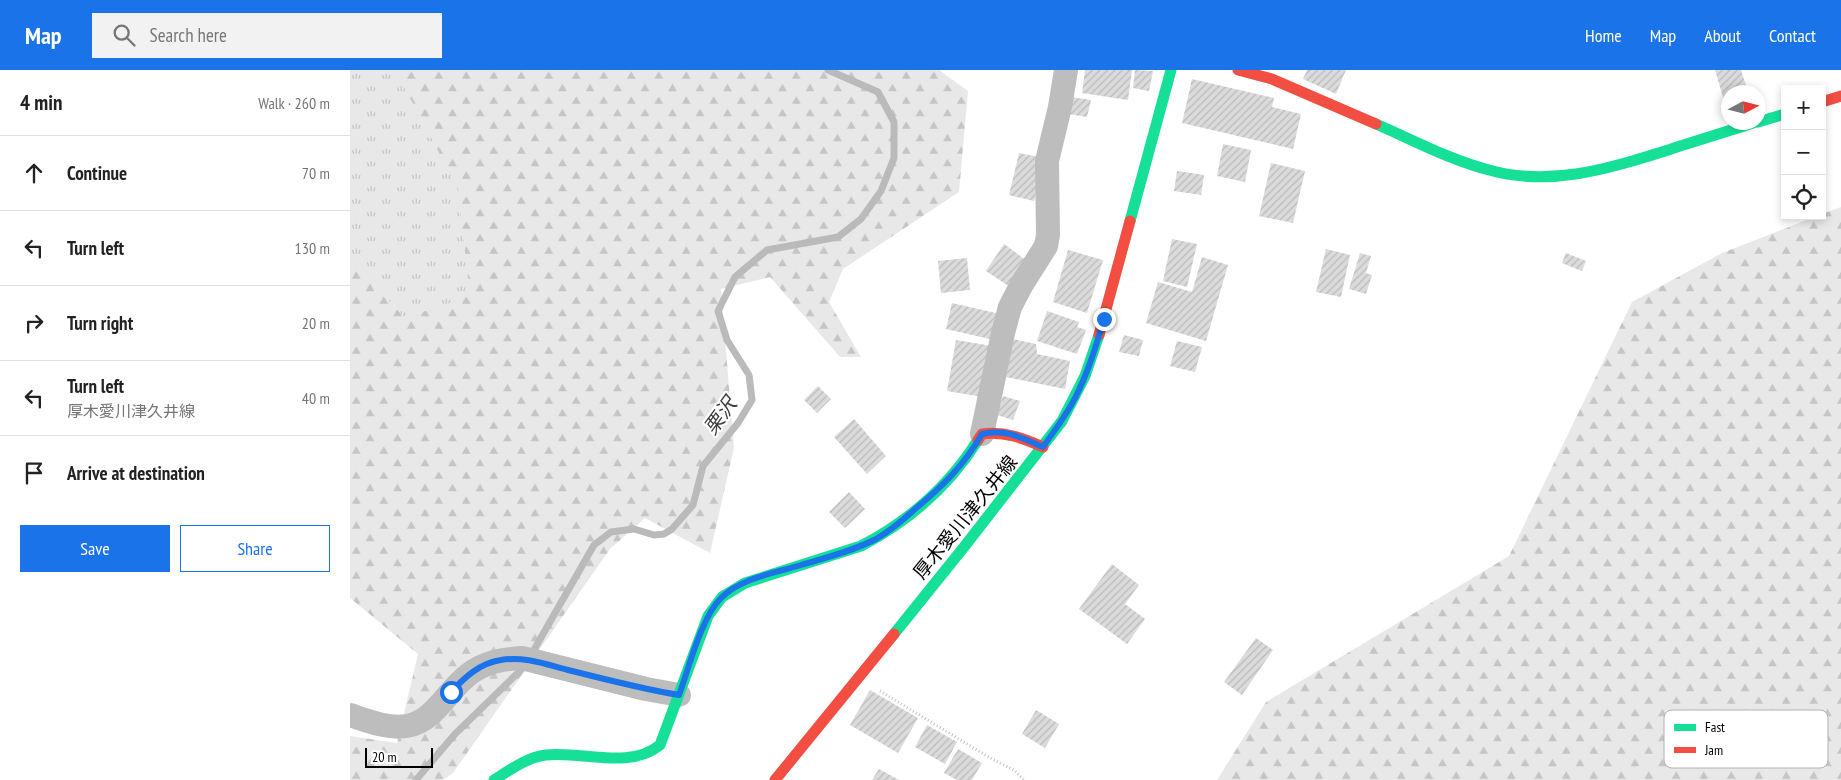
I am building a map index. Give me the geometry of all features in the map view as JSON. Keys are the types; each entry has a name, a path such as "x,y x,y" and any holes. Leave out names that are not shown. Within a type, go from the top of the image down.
{"street":[{"path":"494,780 525,761 546,755 627,758 651,754 660,745 708,616 722,597 745,583 861,546 877,538 896,525 954,474 972,452 982,434 1008,313 1019,290 1046,246 1048,235 1046,161 1060,107 1066,70"},
{"name":"厚木愛川津久井線","path":"775,780 1043,447 1062,421 1075,398 1094,352 1171,70"},
{"path":"1238,70 1272,79 1463,162 1498,173 1520,177 1548,178 1591,173 1731,130"},
{"path":"1826,101 1841,96"},
{"path":"1766,119 1781,115"},
{"path":"982,434 995,431 1017,436 1043,447"},
{"path":"350,715 390,726 416,724 438,708 460,682 480,667 499,660 522,658 646,690 679,695"}],"path":[{"path":"858,677 992,759 1014,770 1024,780"}],"green space":[{"path":"350,70 457,70 519,303 350,333"},
{"path":"395,70 939,70 968,91 959,192 843,269 829,302 861,357 840,357 770,277 721,289 734,448 710,553 645,518 610,549 453,773 443,780 350,780 350,736 397,743 418,654 350,598 350,259 405,318 470,296 458,188"},
{"path":"1841,207 1841,780 1217,780 1266,702 1509,556 1632,302 1722,253 1807,220 1826,220 1826,213"}],"building":[{"path":"1085,70 1132,70 1128,100 1082,93"},
{"path":"1135,70 1153,71 1149,91 1133,88"},
{"path":"1307,70 1346,70 1336,94 1303,79"},
{"path":"1715,70 1741,70 1746,85 1721,85 1721,90"},
{"path":"1192,79 1274,98 1272,107 1301,114 1293,149 1182,123"},
{"path":"1071,97 1091,100 1087,117 1068,114"},
{"path":"1223,144 1251,150 1245,182 1217,176"},
{"path":"1019,153 1044,158 1034,201 1009,195"},
{"path":"1271,163 1305,171 1293,223 1259,216"},
{"path":"1177,171 1204,175 1201,195 1174,191"},
{"path":"1172,239 1197,244 1187,287 1163,281"},
{"path":"1004,244 1027,261 1010,287 986,271"},
{"path":"1326,249 1350,255 1341,297 1316,292"},
{"path":"1068,250 1103,260 1087,313 1053,302"},
{"path":"1360,253 1371,256 1366,273 1372,275 1366,294 1349,289"},
{"path":"1566,253 1586,261 1582,271 1562,263"},
{"path":"1202,257 1228,265 1206,341 1146,323 1158,282 1192,292"},
{"path":"967,258 970,290 941,293 938,261"},
{"path":"952,303 1000,314 994,340 946,329"},
{"path":"1047,311 1079,322 1077,327 1086,330 1077,354 1037,341"},
{"path":"1124,335 1143,340 1139,356 1119,352"},
{"path":"1013,339 1036,344 1037,354 1070,361 1065,389 1006,377"},
{"path":"956,340 992,346 983,397 947,391"},
{"path":"1177,341 1202,347 1195,372 1170,366"},
{"path":"818,386 831,399 817,413 804,400"},
{"path":"1003,396 1020,401 1013,420 997,415"},
{"path":"854,419 886,456 867,474 834,437"},
{"path":"849,492 865,509 845,528 829,512"},
{"path":"1112,564 1139,585 1125,604 1145,619 1127,644 1079,609"},
{"path":"1256,638 1273,650 1242,695 1224,682"},
{"path":"870,690 918,718 898,753 850,725"},
{"path":"1036,710 1059,724 1045,748 1022,734"},
{"path":"927,725 957,742 945,764 915,747"},
{"path":"958,749 982,763 972,780 957,780 944,773"},
{"path":"879,769 899,780 872,780"}],"waterway":[{"name":"栗沢","path":"531,655 594,545 611,532 634,529 654,535 664,534 672,529 693,505 703,466 738,423 752,400 749,375 727,340 718,311 735,277 767,250 838,237 861,219 881,191 894,158 894,122 878,92 828,70"},
{"name":"栗沢","path":"416,780 455,734 526,665"}],"traffic: fast":[{"path":"1130,221 1171,70"},
{"path":"1766,120 1781,115"},
{"path":"1376,124 1474,166 1512,175 1534,177 1578,174 1622,164 1731,130"},
{"path":"894,634 1062,421 1085,376 1099,335"},
{"path":"494,780 519,764 539,756 560,754 605,758 634,757 660,745 708,616 722,597 745,583 861,546 879,536 927,501 967,457 978,440"}],"traffic: jam":[{"path":"1238,70 1272,79 1376,124"},
{"path":"1826,101 1841,96"},
{"path":"1099,335 1130,221"},
{"path":"978,440 982,434 998,433 1021,438 1043,447"},
{"path":"775,780 894,634"}],"route":[{"path":"451,692 468,675 480,667 499,660 522,658 646,690 679,695 708,616 722,597 733,589 745,583 861,546 877,538 924,502 954,474 972,452 982,434 995,431 1017,436 1043,447 1062,421 1075,398 1094,352 1104,319"}]}
